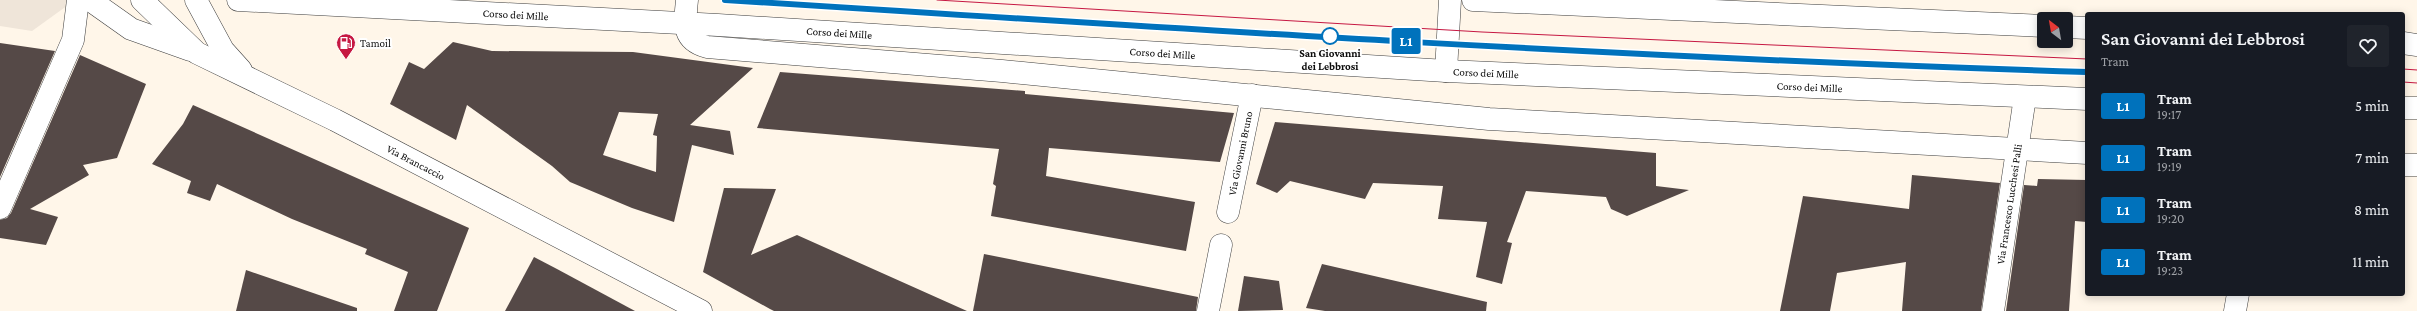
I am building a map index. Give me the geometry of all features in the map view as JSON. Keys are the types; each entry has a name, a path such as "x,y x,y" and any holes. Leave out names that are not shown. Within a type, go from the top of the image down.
{"street":[{"path":"0,208 73,40 78,0"},
{"path":"90,0 131,29 196,53"},
{"name":"Via Brancaccio","path":"142,0 196,53 247,76 335,120 701,311"},
{"path":"196,0 223,50 247,76"},
{"name":"Corso dei Mille","path":"239,0 685,24 1446,71 2085,99"},
{"path":"687,0 685,24 688,36 697,44 706,47 1002,71 1489,119 2085,153"},
{"path":"1446,71 1450,0"},
{"path":"1473,0 2037,26"},
{"path":"2073,27 2085,28"},
{"path":"2405,43 2417,44"},
{"name":"Via Giovanni Bruno","path":"1228,212 1252,95"},
{"name":"Via Francesco Lucchesi Palli","path":"1993,311 2025,97"},
{"path":"2405,108 2417,108"},
{"path":"2405,165 2417,165"},
{"path":"1208,311 1221,245"},
{"path":"2235,311 2238,296"}],"shaded area":[{"path":"0,0 75,0 32,31 0,26"}],"building":[{"path":"453,42 492,51 633,52 753,68 690,125 730,131 734,155 692,145 674,222 632,208 570,182 552,166 467,105 456,140 390,104 409,62 424,69","holes":["619,112 658,114 653,135 657,136 656,172 603,155"]},
{"path":"0,43 55,51 0,177"},
{"path":"80,55 146,84 117,158 83,165 89,175 30,209 58,217 46,245 0,238 0,220 7,218 11,213"},
{"path":"780,72 1025,91 1025,94 1234,113 1220,162 1049,148 1046,176 1195,202 1186,251 991,216 996,186 993,184 999,149 757,128"},
{"path":"193,105 469,228 437,311 394,311 408,272 365,254 367,249 292,219 217,184 210,201 187,193 191,181 152,164 183,124"},
{"path":"1275,122 1656,153 1656,186 1689,190 1627,216 1611,209 1606,197 1526,191 1507,242 1512,243 1502,284 1476,277 1487,222 1438,219 1443,186 1373,183 1365,199 1290,181 1277,193 1256,184"},
{"path":"1912,175 2000,183 1981,311 1902,311 1906,262 1837,273 1830,311 1780,311 1803,196 1909,209"},
{"path":"2038,179 2085,180 2085,222 2075,221 2069,311 2006,311 2024,185 2037,186"},
{"path":"724,188 776,189 751,255 797,235 967,311 774,311 770,309 703,272"},
{"path":"984,254 1198,297 1196,311 973,311"},
{"path":"534,257 557,269 635,311 505,311"},
{"path":"1322,264 1487,302 1486,311 1325,311 1306,308"},
{"path":"246,270 357,308 357,311 236,311"},
{"path":"1244,276 1279,281 1283,310 1238,311"}],"tram line":[{"path":"725,0 1405,42 1746,59 2085,72"},
{"name":"L1","path":"725,0 1140,26 1552,49 1855,65 2085,72"},
{"path":"937,0 1482,32 2085,59"},
{"path":"2405,69 2417,70"},
{"path":"2405,82 2417,83"}],"place":[{"name":"San Giovanni dei Lebbrosi","path":"1330,36"},
{"name":"Tamoil","path":"346,60"}]}
